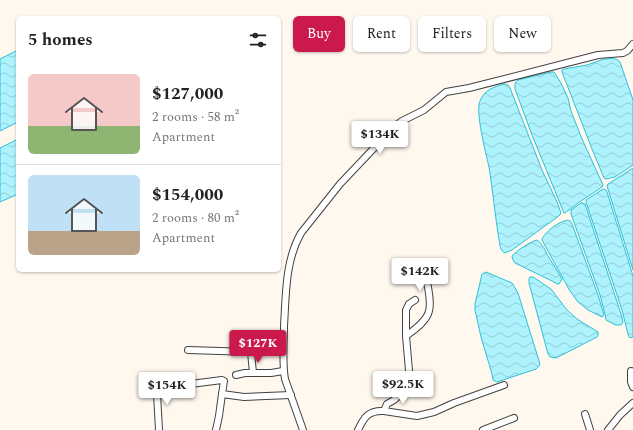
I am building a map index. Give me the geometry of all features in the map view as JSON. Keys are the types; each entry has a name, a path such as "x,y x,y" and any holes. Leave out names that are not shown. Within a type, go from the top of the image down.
{"street":[{"path":"302,430 283,371 288,270 296,241 340,184 394,127 402,121 424,110 446,92 469,88 598,56 627,52 633,44"},
{"path":"406,336 424,320 430,310 430,299 425,272"},
{"path":"384,411 387,404 394,400 409,386 406,310 415,300"},
{"path":"188,350 251,352 253,373"},
{"path":"236,376 283,371"},
{"path":"630,371 633,387"},
{"path":"175,386 224,381 216,430"},
{"path":"158,383 157,394 159,430"},
{"path":"358,430 367,415 377,410 417,416 434,412 504,385"},
{"path":"222,394 244,397 291,395"},
{"path":"608,430 620,415 633,403"},
{"path":"584,414 590,430"},
{"path":"483,430 514,418"}],"water":[{"path":"16,51 16,123 0,131 0,59"},
{"path":"604,59 615,59 620,62 633,100 633,165 615,177 606,179 604,178 592,149 562,72 564,69 587,65"},
{"path":"554,72 556,75 568,98 571,111 582,139 603,185 565,213 532,135 515,89 515,83 518,80"},
{"path":"504,84 508,85 510,88 542,170 561,213 512,250 505,253 501,249 500,244 489,167 479,114 480,101 484,94 493,88"},
{"path":"16,140 16,195 0,202 0,148"},
{"path":"633,168 633,270 607,186"},
{"path":"603,189 607,192 633,276 633,337 630,338 586,202 586,200"},
{"path":"581,203 585,204 621,314 623,322 621,325 616,325 606,320 600,295 571,214 571,210"},
{"path":"568,220 572,224 598,295 604,315 602,317 588,310 578,302 570,291 543,242 542,239 550,230 560,223"},
{"path":"537,240 562,279 559,284 515,263 513,260 512,256 528,244"},
{"path":"486,272 512,283 514,286 518,293 540,364 536,369 497,382 493,380 475,310 482,274"},
{"path":"530,277 533,277 551,289 567,310 577,319 598,332 597,337 556,358 550,357 529,283"}]}
